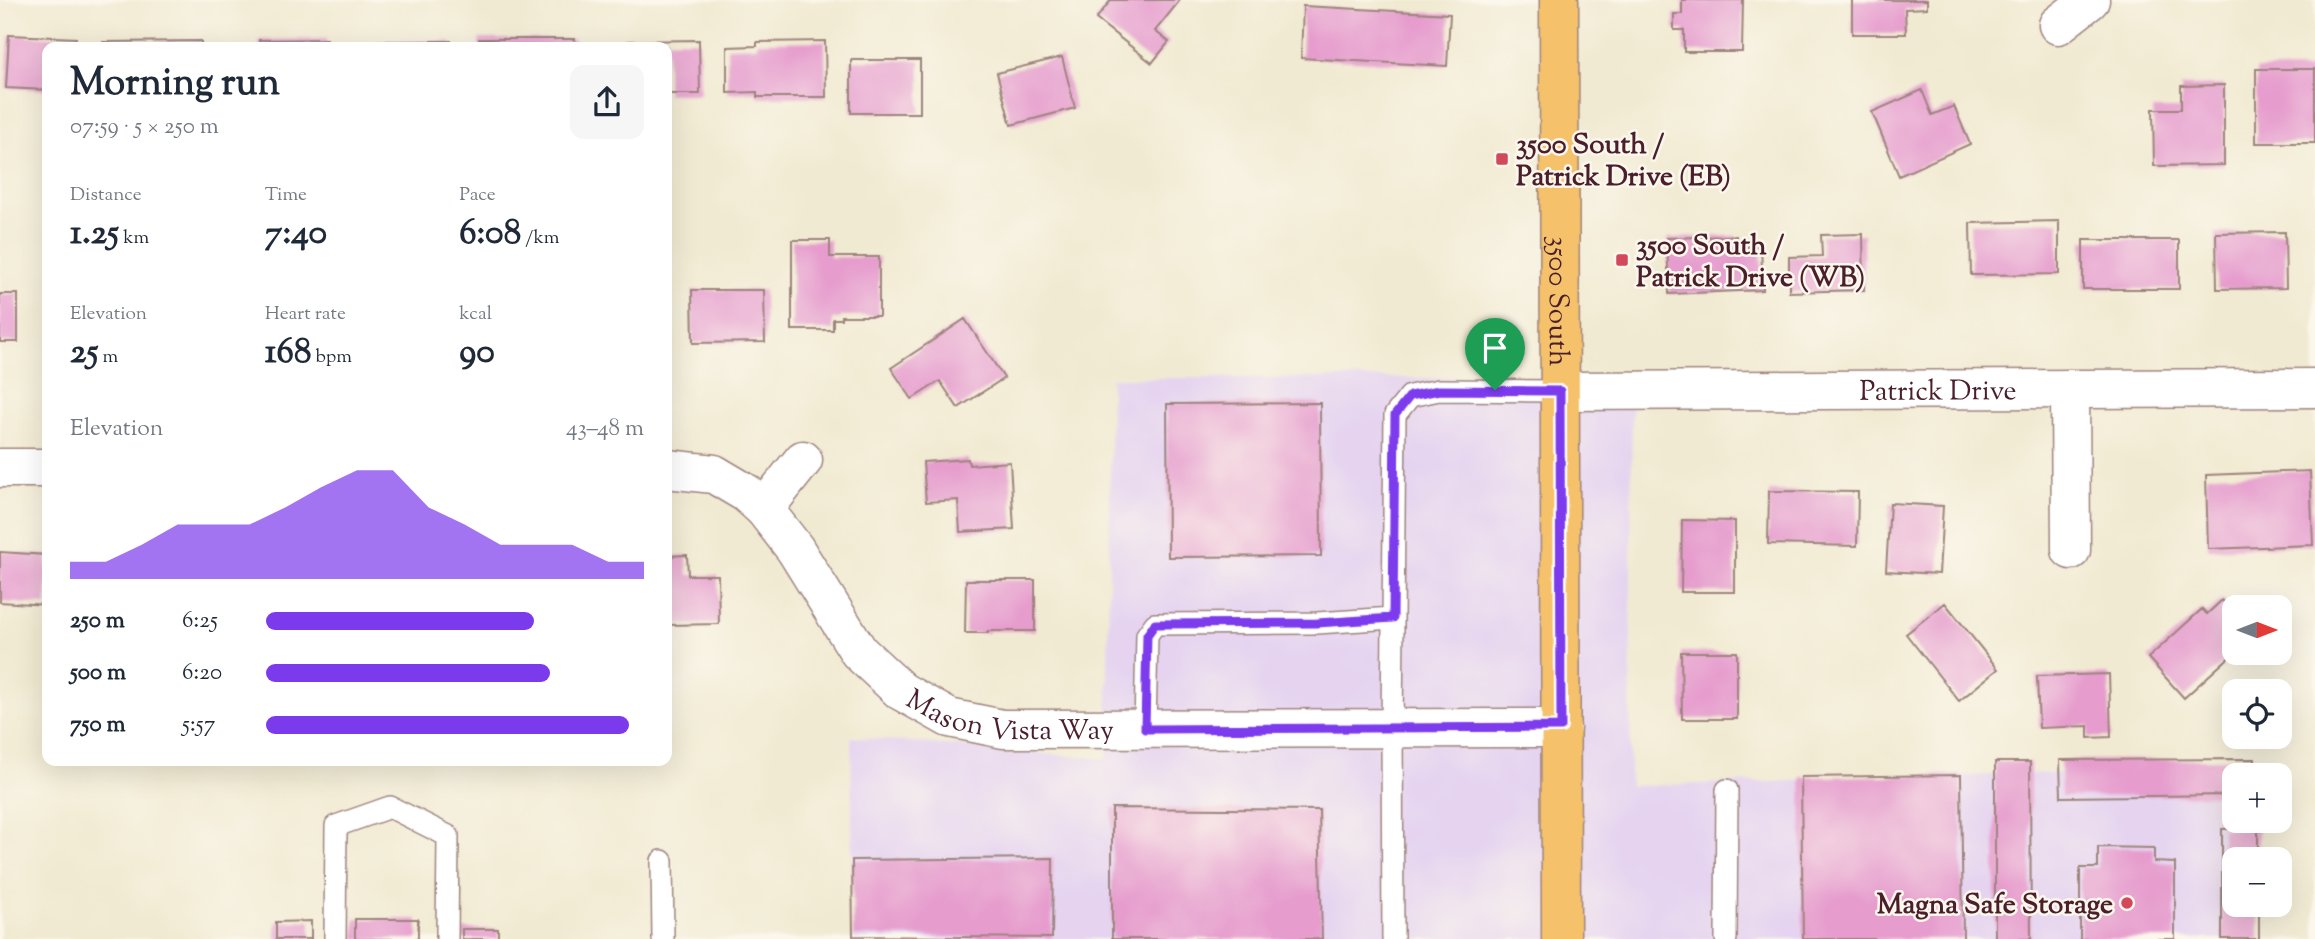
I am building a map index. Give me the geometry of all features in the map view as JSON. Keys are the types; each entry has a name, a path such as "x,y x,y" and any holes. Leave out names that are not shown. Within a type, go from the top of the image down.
{"main road":[{"name":"3500 South","path":"1559,0 1561,939"}],"street":[{"path":"2058,25 2090,0"},
{"name":"Patrick Drive","path":"1560,391 2315,388"},
{"path":"2070,389 2071,551"},
{"path":"764,509 803,460"},
{"path":"0,468 42,468"},
{"name":"Mason Vista Way","path":"672,470 714,474 746,493 764,509 795,549 859,652 901,691 949,718 1003,729 1561,727"}],"lane":[{"path":"1393,939 1395,415 1410,396 1439,390 1560,391"},
{"path":"1145,729 1147,635 1155,624 1317,623 1393,618"},
{"path":"1726,939 1727,790"},
{"path":"335,939 336,826 390,807 448,836 447,939"},
{"path":"662,862 663,939"}],"shaded area":[{"path":"1111,378 1632,378 1630,786 2222,768 2222,833 2257,833 2257,847 2222,847 2222,917 2257,917 2257,939 854,939 851,737 1107,759"}],"building":[{"path":"1111,0 1180,0 1155,31 1169,42 1152,63 1096,19"},
{"path":"1682,0 1743,0 1742,52 1684,52 1684,30 1674,30 1674,14 1682,14"},
{"path":"1852,0 1927,0 1927,8 1905,9 1906,34 1852,34"},
{"path":"1303,6 1450,14 1447,66 1301,58"},
{"path":"9,35 76,38 76,42 42,42 42,90 6,88"},
{"path":"327,39 327,42 259,42"},
{"path":"479,39 575,39 575,42 479,42"},
{"path":"699,40 700,94 672,94 672,42 628,41"},
{"path":"201,41 201,42 103,42"},
{"path":"378,41 451,41 451,42"},
{"path":"825,41 826,97 757,97 757,92 727,93 727,47 757,46 757,42"},
{"path":"1062,57 1075,108 1011,125 997,73"},
{"path":"851,60 920,60 920,113 851,113"},
{"path":"2256,69 2315,69 2315,143 2256,143"},
{"path":"2224,85 2224,165 2154,166 2153,109 2181,109 2181,86"},
{"path":"1922,90 1932,115 1954,106 1970,144 1899,176 1872,112"},
{"path":"2059,221 2059,274 1971,275 1970,223"},
{"path":"2285,232 2286,288 2217,289 2216,233"},
{"path":"1863,234 1864,290 1789,292 1789,257 1822,256 1821,235"},
{"path":"1736,236 1736,247 1761,246 1763,290 1669,294 1667,238"},
{"path":"792,240 830,240 830,257 879,257 879,316 841,316 841,319 833,319 833,330 792,330"},
{"path":"2083,240 2179,240 2179,289 2083,289"},
{"path":"692,290 764,290 765,342 693,343"},
{"path":"0,294 18,294 18,342 0,342"},
{"path":"965,319 1004,378 958,408 940,381 912,399 891,368"},
{"path":"1320,403 1321,556 1168,557 1167,404"},
{"path":"968,459 969,465 1010,462 1014,529 960,532 958,500 926,502 923,462"},
{"path":"2310,471 2313,545 2208,549 2206,475"},
{"path":"1769,491 1858,492 1857,546 1768,544"},
{"path":"1890,503 1943,506 1939,574 1886,571"},
{"path":"1682,520 1735,521 1735,592 1681,592"},
{"path":"0,552 42,555 42,605 0,602"},
{"path":"687,555 688,575 718,575 719,624 672,625 672,556"},
{"path":"966,580 1035,580 1035,631 965,633"},
{"path":"2222,600 2222,664 2184,698 2148,658 2202,609 2207,614"},
{"path":"1945,603 1998,669 1959,701 1906,634"},
{"path":"1681,652 1737,652 1737,719 1682,719"},
{"path":"2109,674 2111,737 2088,738 2088,726 2039,728 2037,676"},
{"path":"2255,759 2255,763 2222,763 2222,795 2061,797 2060,760"},
{"path":"1995,762 2030,762 2031,939 1995,939"},
{"path":"1961,775 1963,939 1803,939 1801,777"},
{"path":"1112,808 1319,810 1322,939 1112,939"},
{"path":"2222,833 2258,833 2258,847 2222,847"},
{"name":"Magna Safe Storage","path":"2098,847 2154,848 2154,862 2175,863 2175,939 2080,939 2080,868 2098,868"},
{"path":"1053,858 1052,938 853,936 852,860"},
{"path":"2222,917 2259,917 2259,939 2222,939"},
{"path":"355,919 418,919 418,939 355,939"},
{"path":"311,921 311,939 276,939 276,922"},
{"path":"462,929 498,929 498,939 462,939"}],"place":[{"name":"3500 South / Patrick Drive (EB)","path":"1502,159"},
{"name":"3500 South / Patrick Drive (WB)","path":"1622,260"},
{"name":"Magna Safe Storage","path":"2127,903"}],"route":[{"path":"1439,390 1495,390 1560,391 1561,727 1145,729 1147,635 1155,624 1317,623 1393,618 1395,415 1410,396 1439,390"}]}
